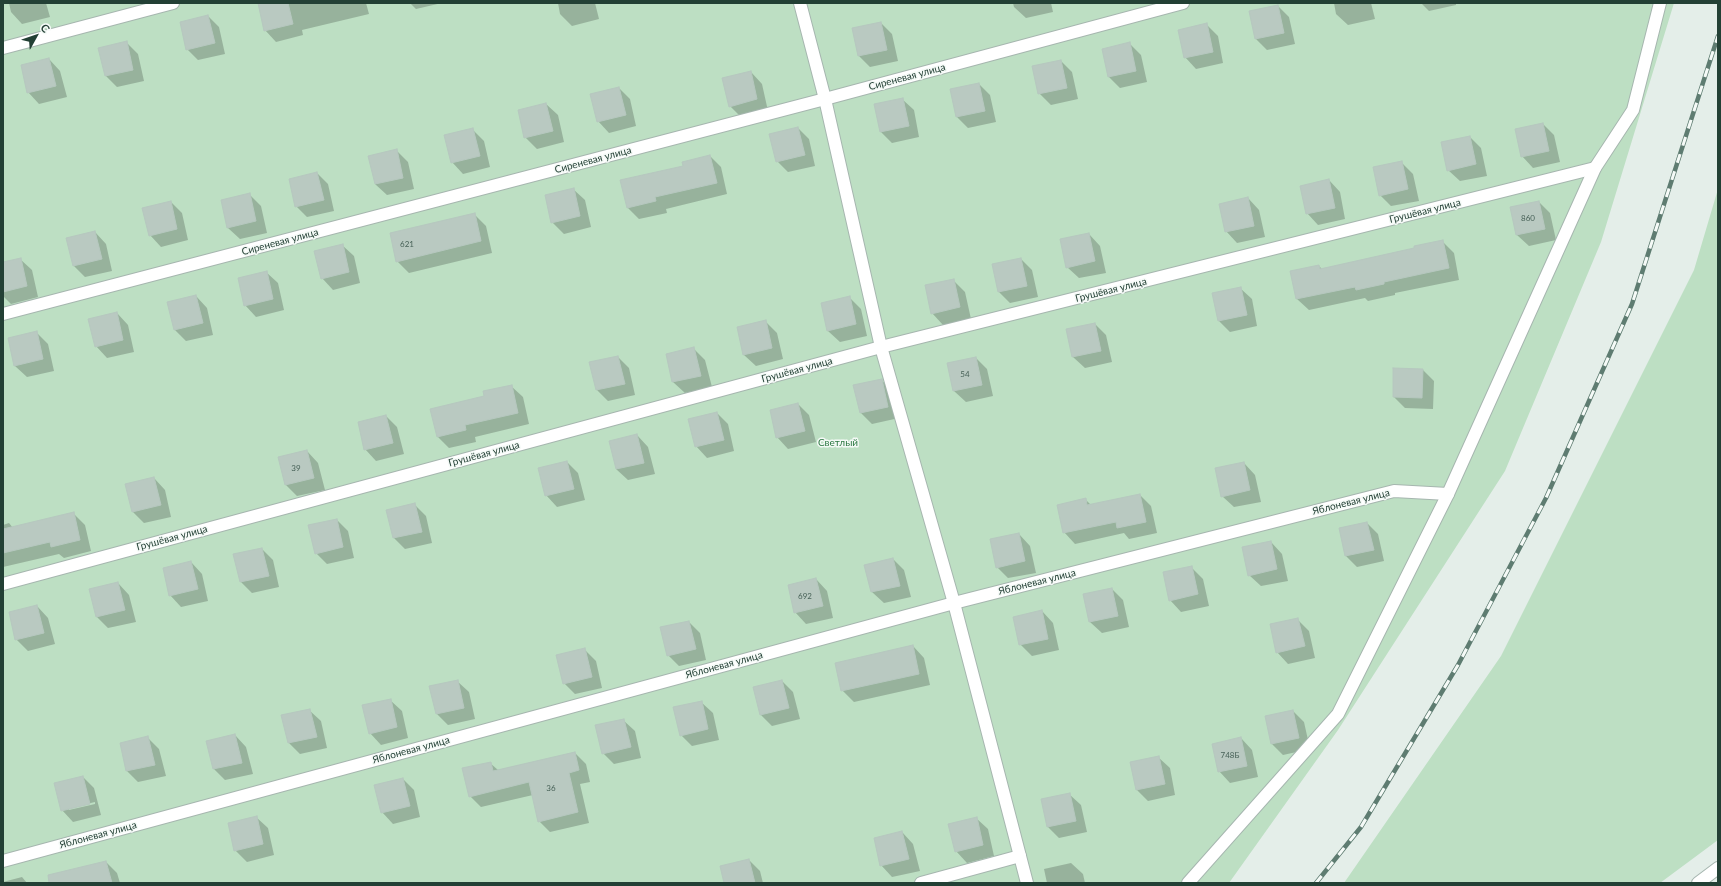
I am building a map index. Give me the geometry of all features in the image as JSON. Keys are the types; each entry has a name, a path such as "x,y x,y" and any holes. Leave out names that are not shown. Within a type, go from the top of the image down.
{"street":[{"path":"3,48 173,3"},
{"path":"800,3 826,99 881,347 954,603 1027,883"},
{"name":"Сиреневая улица","path":"3,314 826,99 1183,3"},
{"path":"1188,883 1338,714 1448,494 1595,168 1633,110 1660,3"},
{"name":"Грушёвая улица","path":"3,584 881,347 1595,168"},
{"name":"Яблоневая улица","path":"3,861 954,603 1394,491 1448,494"},
{"path":"921,883 1020,856"},
{"path":"1698,883 1718,868"}],"green space":[{"name":"Светлый","path":"3,3 1674,3 1601,242 1505,471 1338,730 1229,883 3,883"},
{"path":"1718,189 1718,840 1660,883 1344,883 1501,656 1694,270"}],"building":[{"path":"258,3 288,3 293,24 264,31"},
{"path":"1278,5 1284,33 1255,39 1249,11"},
{"path":"208,15 215,43 186,50 180,22"},
{"path":"881,22 887,50 858,56 852,28"},
{"path":"1207,23 1213,52 1184,58 1178,30"},
{"path":"127,41 133,70 105,76 98,48"},
{"path":"1130,42 1136,71 1108,77 1102,49"},
{"path":"49,58 56,86 27,93 21,65"},
{"path":"1061,60 1067,88 1038,94 1032,66"},
{"path":"751,71 757,99 729,107 722,78"},
{"path":"979,83 985,111 956,117 950,89"},
{"path":"619,87 626,115 597,122 590,94"},
{"path":"903,98 909,126 880,132 874,104"},
{"path":"546,103 553,131 524,138 518,110"},
{"path":"1543,123 1549,151 1521,157 1515,129"},
{"path":"798,127 805,155 776,162 769,134"},
{"path":"473,128 480,156 451,163 444,135"},
{"path":"1470,136 1476,164 1447,171 1441,142"},
{"path":"397,149 403,178 375,184 368,156"},
{"path":"710,155 717,183 655,197 656,201 627,208 620,180 683,166 682,162"},
{"path":"1402,161 1408,189 1379,196 1373,167"},
{"path":"317,172 324,200 295,207 289,179"},
{"path":"1329,179 1335,208 1306,214 1300,186"},
{"path":"574,188 580,216 551,223 545,195"},
{"path":"250,193 256,221 227,228 221,200"},
{"path":"1248,197 1254,226 1225,232 1219,204"},
{"path":"171,201 177,229 149,236 142,208"},
{"path":"1539,201 1545,229 1516,235 1510,207"},
{"path":"475,213 481,241 396,262 390,233"},
{"path":"95,231 102,259 73,266 66,238"},
{"path":"1089,233 1095,261 1066,268 1060,239"},
{"path":"1443,240 1449,268 1384,282 1384,284 1356,290 1355,287 1296,299 1290,271 1319,265 1320,269"},
{"path":"343,244 349,272 321,279 314,251"},
{"path":"21,258 27,286 3,292 3,262"},
{"path":"1021,258 1027,286 998,292 992,264"},
{"path":"267,271 273,299 244,306 238,278"},
{"path":"954,279 960,307 931,314 925,285"},
{"path":"1241,287 1247,315 1218,321 1212,293"},
{"path":"196,295 203,323 174,330 167,302"},
{"path":"850,296 856,324 827,331 821,303"},
{"path":"117,312 123,340 95,347 88,319"},
{"path":"766,320 772,348 743,355 737,327"},
{"path":"1095,323 1101,351 1072,357 1066,329"},
{"path":"37,331 43,359 14,366 8,338"},
{"path":"694,347 701,376 672,382 666,354"},
{"path":"618,356 625,384 596,390 589,362"},
{"path":"976,357 982,385 953,391 947,363"},
{"path":"1393,368 1423,369 1422,398 1393,397"},
{"path":"882,379 888,407 860,413 853,385"},
{"path":"512,385 518,413 465,425 466,430 437,437 430,409 484,396 483,391"},
{"path":"798,403 805,431 776,438 770,410"},
{"path":"717,412 724,440 695,447 688,419"},
{"path":"386,415 393,443 364,450 358,422"},
{"path":"637,434 644,463 616,469 609,441"},
{"path":"307,450 314,478 285,485 278,457"},
{"path":"567,461 574,489 545,496 538,468"},
{"path":"1244,462 1250,490 1221,497 1215,468"},
{"path":"154,477 161,505 132,512 125,484"},
{"path":"1140,494 1146,522 1117,528 1116,522 1063,533 1057,505 1086,498 1087,505"},
{"path":"415,503 422,532 393,538 386,510"},
{"path":"74,512 80,540 51,547 50,542 3,553 3,529"},
{"path":"337,519 343,547 315,554 308,525"},
{"path":"1367,522 1374,550 1345,556 1339,528"},
{"path":"1019,533 1025,561 996,568 990,539"},
{"path":"1271,541 1277,569 1248,576 1242,547"},
{"path":"262,548 269,576 240,582 233,554"},
{"path":"893,558 900,586 871,592 864,565"},
{"path":"191,561 198,589 169,596 163,568"},
{"path":"1192,566 1198,594 1169,601 1163,572"},
{"path":"816,578 823,606 794,613 788,585"},
{"path":"118,582 125,610 96,617 89,589"},
{"path":"1112,588 1118,616 1089,622 1083,594"},
{"path":"37,605 44,633 15,640 9,612"},
{"path":"1042,610 1048,639 1019,645 1013,617"},
{"path":"1298,618 1305,646 1276,653 1270,624"},
{"path":"689,621 696,649 667,656 660,627"},
{"path":"913,645 919,674 841,691 835,663"},
{"path":"585,648 592,677 563,684 556,655"},
{"path":"458,680 464,708 436,714 429,686"},
{"path":"782,680 789,708 760,715 753,687"},
{"path":"391,699 397,727 369,734 362,705"},
{"path":"702,701 708,729 680,736 673,707"},
{"path":"310,709 317,737 288,743 281,715"},
{"path":"1293,710 1299,738 1271,744 1265,716"},
{"path":"624,719 631,747 602,754 595,725"},
{"path":"235,734 242,763 213,769 206,741"},
{"path":"148,736 155,765 126,771 120,743"},
{"path":"1241,737 1247,766 1218,772 1212,744"},
{"path":"575,752 579,770 569,773 578,812 538,822 529,782 469,797 462,768 491,762 493,771"},
{"path":"1159,756 1165,784 1136,790 1130,762"},
{"path":"83,776 90,804 61,811 54,783"},
{"path":"403,778 410,806 381,813 374,785"},
{"path":"1070,793 1076,821 1047,827 1041,799"},
{"path":"257,816 263,844 234,851 228,823"},
{"path":"977,817 983,845 955,852 948,824"},
{"path":"902,831 909,859 880,866 874,838"},
{"path":"749,859 755,883 724,883 720,866"},
{"path":"106,861 112,883 49,883 48,875"}],"railway":[{"path":"1316,883 1361,827 1458,665 1546,498 1632,304 1718,36"}]}
